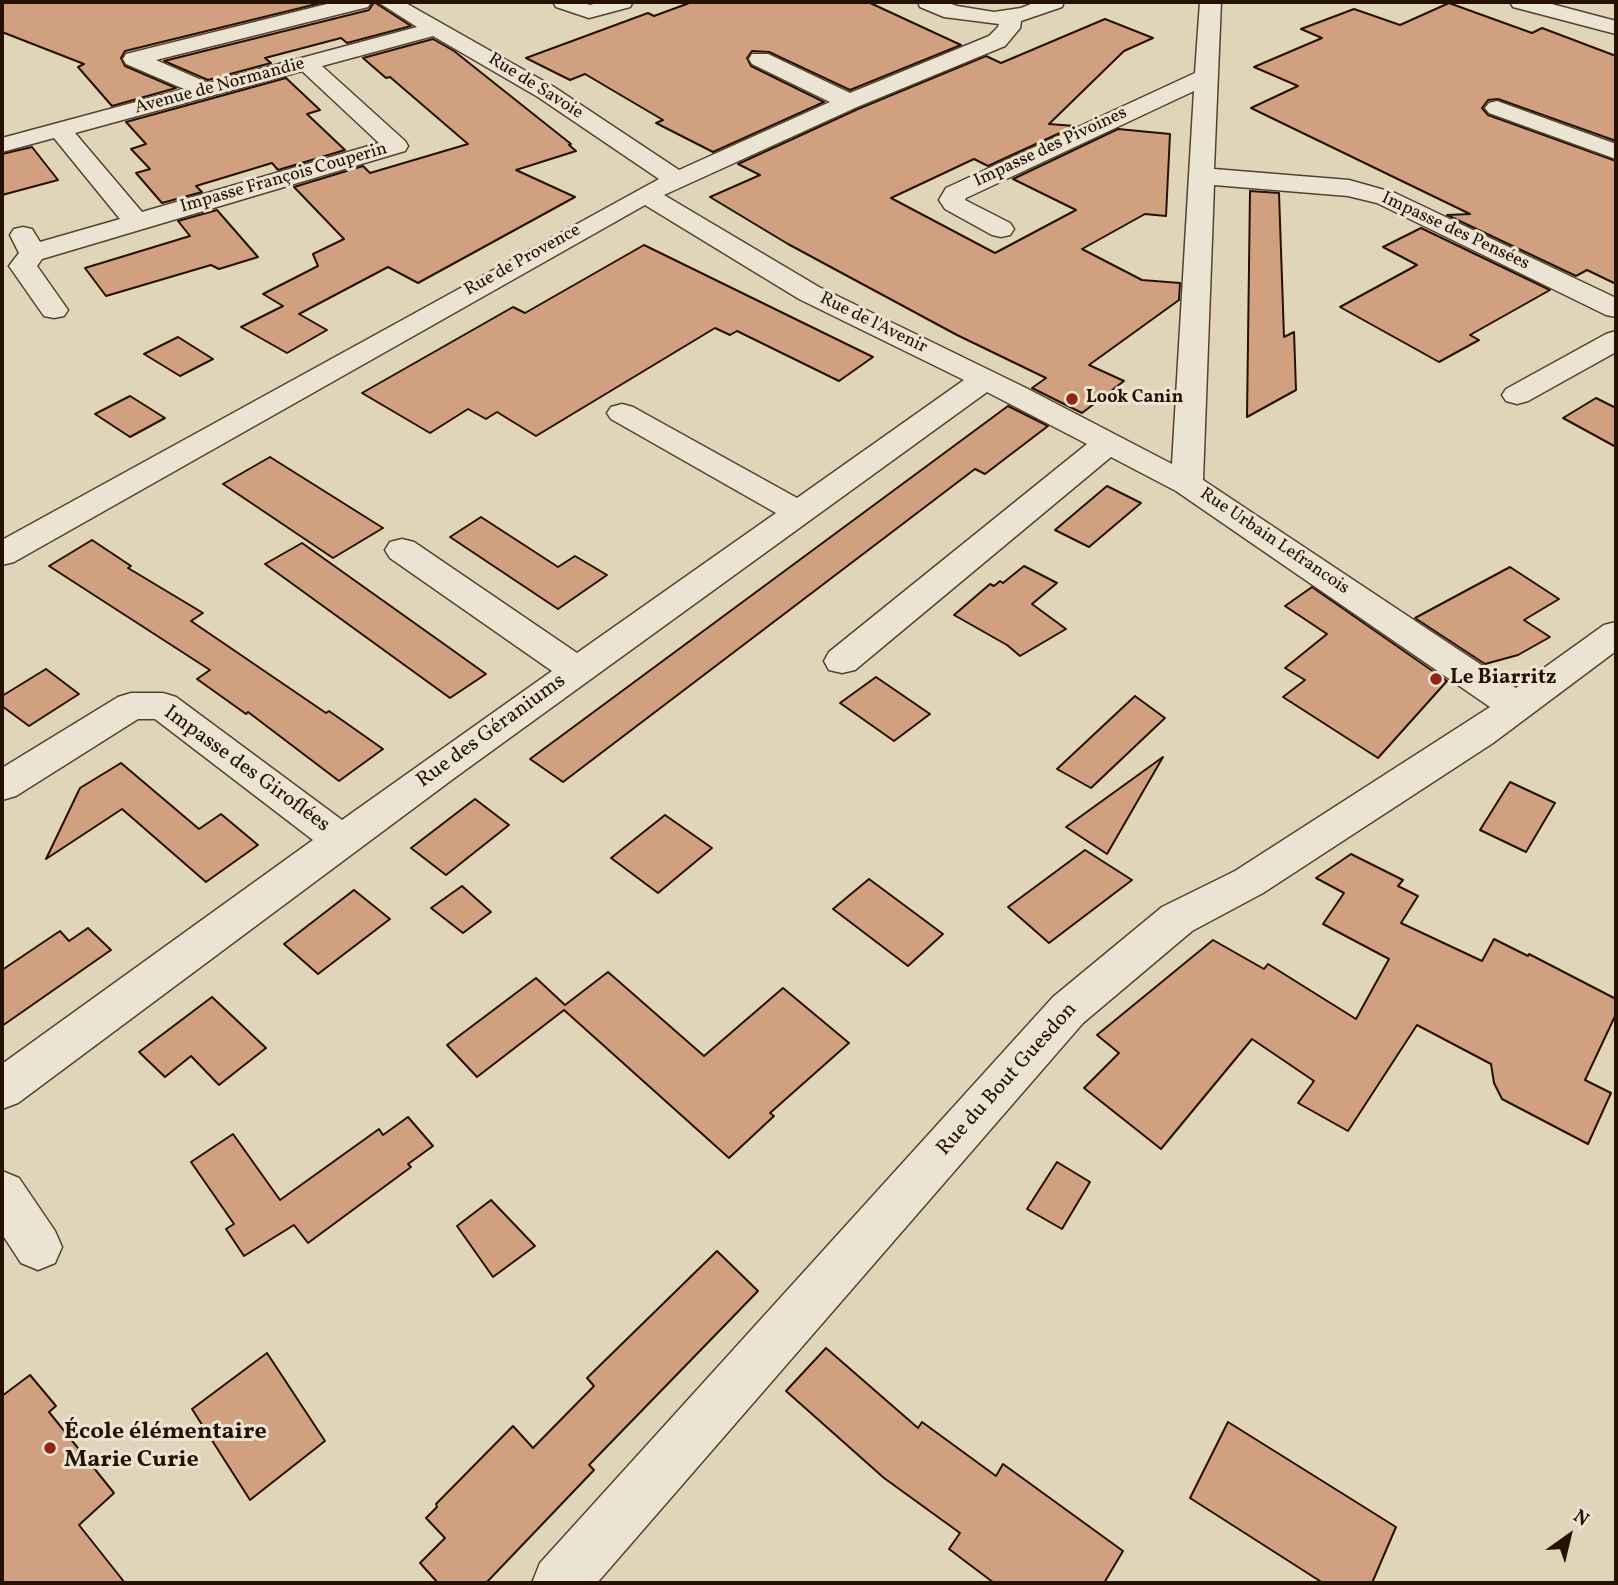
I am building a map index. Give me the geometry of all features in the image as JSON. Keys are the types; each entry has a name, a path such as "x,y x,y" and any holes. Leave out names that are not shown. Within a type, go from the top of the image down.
{"street":[{"path":"205,90 134,59 360,2"},
{"name":"Rue de Savoie","path":"389,2 438,27 546,92 676,179"},
{"path":"564,2 589,12 622,2"},
{"path":"928,2 964,15 1010,18 1054,2"},
{"name":"Rue Urbain Lefrancois","path":"1210,2 1187,484 1517,707"},
{"path":"1521,2 1616,28"},
{"name":"Rue de Provence","path":"2,554 645,194 849,102 997,41 1009,28 1010,18"},
{"name":"Avenue de Normandie","path":"2,145 438,27"},
{"path":"760,59 849,102"},
{"name":"Impasse François Couperin","path":"136,222 396,146 307,64"},
{"name":"Impasse des Pivoines","path":"1001,229 954,204 952,200 955,193 1207,76"},
{"path":"1497,108 1616,152"},
{"path":"54,310 23,266 28,244 136,222 59,130"},
{"name":"Impasse des Pensées","path":"1202,176 1349,188 1385,198 1616,309"},
{"name":"Rue de l'Avenir","path":"645,194 809,293 985,379 1187,484"},
{"path":"1517,395 1616,340"},
{"name":"Rue des Géraniums","path":"2,1089 985,379"},
{"path":"622,413 800,513"},
{"path":"842,661 1108,443"},
{"path":"402,550 578,671"},
{"name":"Rue du Bout Guesdon","path":"560,1583 1068,1010 1177,919 1249,882 1517,707 1616,634"},
{"name":"Impasse des Giroflées","path":"2,786 131,706 163,706 342,841"},
{"path":"2,1194 38,1247"}],"building":[{"path":"2,2 325,2 125,51 121,58 125,66 176,88 112,106 78,67 84,64 2,32"},
{"path":"374,2 411,26 347,43 341,38 265,58 271,63 208,80 164,61 369,10"},
{"path":"692,2 868,2 961,45 850,90 769,52 752,51 747,58 751,66 824,102 713,152 656,123 663,120 585,74 570,80 526,58 648,13 654,16"},
{"path":"1449,3 1532,33 1542,28 1616,56 1616,141 1498,99 1488,100 1482,108 1488,115 1616,161 1616,284 1587,270 1576,276 1447,215 1470,214 1251,108 1298,86 1254,67 1322,38 1301,29 1354,9 1400,25"},
{"path":"1105,19 1153,38 1124,51 1049,124 1075,126 988,166 974,159 891,198 995,253 1076,210 1013,179 1118,129 1170,134 1166,216 1145,214 1082,249 1142,280 1180,283 1179,300 1089,365 1124,381 1082,413 1032,388 1046,378 957,335 788,244 710,197 760,175 738,164 858,109 986,56 1001,63"},
{"path":"433,39 454,51 571,144 569,145 576,151 516,170 575,197 418,283 388,267 299,314 327,330 287,353 241,327 283,306 263,294 318,266 313,254 344,239 294,187 363,166 370,173 468,144 390,77 386,78 363,58"},
{"path":"286,78 320,110 307,114 345,150 278,170 272,163 196,186 202,192 162,203 136,173 150,169 131,149 146,144 126,122"},
{"path":"32,147 58,180 2,195 2,154"},
{"path":"1250,191 1279,193 1284,337 1294,332 1296,390 1247,417"},
{"path":"217,210 258,257 219,269 211,265 106,296 85,268 190,236 178,221"},
{"path":"1421,228 1550,290 1470,335 1479,340 1439,362 1340,307 1417,265 1383,247"},
{"path":"644,245 873,357 839,381 737,331 730,335 715,328 536,436 497,412 486,419 468,409 430,433 362,393 513,307 525,313"},
{"path":"178,337 213,359 180,376 144,354"},
{"path":"130,396 165,418 130,437 95,414"},
{"path":"1596,398 1616,408 1616,447 1563,418"},
{"path":"1008,406 1048,426 985,474 975,469 563,782 530,759"},
{"path":"270,457 383,528 333,558 223,484"},
{"path":"1107,486 1141,503 1089,547 1055,530"},
{"path":"481,517 558,567 575,556 607,575 558,609 450,537"},
{"path":"92,540 131,566 128,568 203,613 191,621 383,749 339,781 248,712 246,714 197,679 210,670 49,566"},
{"path":"302,543 486,674 450,698 265,564"},
{"path":"1024,566 1057,583 1032,604 1066,629 1020,656 1007,645 954,615 990,584 994,586 1000,581 1003,583"},
{"path":"1510,567 1559,599 1524,620 1550,637 1518,655 1485,664 1415,618"},
{"path":"1312,587 1447,681 1378,758 1283,697 1305,680 1285,668 1327,634 1285,606"},
{"path":"46,669 79,694 29,726 2,706 2,696"},
{"path":"876,677 930,714 894,741 840,703"},
{"path":"1135,696 1165,718 1091,788 1057,769"},
{"path":"1163,757 1107,854 1066,827"},
{"path":"121,763 199,829 221,814 258,845 206,882 122,809 46,859 80,788"},
{"path":"1510,782 1555,803 1526,852 1480,830"},
{"path":"475,799 509,825 446,875 411,848"},
{"path":"665,815 712,848 658,893 611,858"},
{"path":"1085,850 1132,880 1049,943 1008,907"},
{"path":"1351,854 1403,880 1398,886 1418,896 1401,923 1482,961 1494,939 1616,999 1616,1014 1585,1080 1611,1093 1588,1144 1502,1099 1494,1083 1491,1064 1417,1025 1348,1131 1298,1103 1314,1081 1252,1039 1161,1149 1084,1088 1119,1053 1097,1035 1213,940 1264,969 1268,964 1356,1019 1389,959 1323,924 1344,893 1316,878"},
{"path":"869,879 943,934 908,966 833,909"},
{"path":"462,886 491,912 463,933 431,908"},
{"path":"354,890 390,919 318,974 284,944"},
{"path":"88,928 111,950 2,1026 2,970 60,931 69,941"},
{"path":"608,972 704,1056 783,988 849,1043 770,1113 774,1116 729,1158 564,1010 477,1077 447,1045 536,978 565,1005"},
{"path":"212,997 266,1048 219,1085 191,1056 165,1077 139,1052"},
{"path":"408,1117 433,1146 408,1164 411,1167 308,1243 294,1225 244,1256 226,1229 234,1224 191,1162 233,1134 280,1200 379,1129 383,1135"},
{"path":"1057,1162 1090,1182 1062,1229 1027,1209"},
{"path":"491,1200 535,1246 493,1277 457,1226"},
{"path":"717,1251 758,1291 589,1465 594,1470 486,1583 438,1583 420,1563 445,1538 426,1518 437,1507 436,1504 513,1426 533,1448 594,1386 587,1378"},
{"path":"826,1348 918,1428 922,1422 996,1476 1003,1464 1123,1551 1104,1583 994,1583 949,1549 960,1533 884,1478 786,1391"},
{"path":"267,1353 325,1441 250,1500 192,1409"},
{"name":"École élémentaire Marie Curie","path":"30,1375 56,1406 49,1412 114,1493 79,1525 125,1583 2,1583 2,1396"},
{"path":"1228,1422 1396,1527 1372,1583 1323,1583 1190,1498"}],"place":[{"name":"Look Canin","path":"1072,399"},
{"name":"Le Biarritz","path":"1436,679"},
{"name":"École élémentaire Marie Curie","path":"50,1448"}]}
